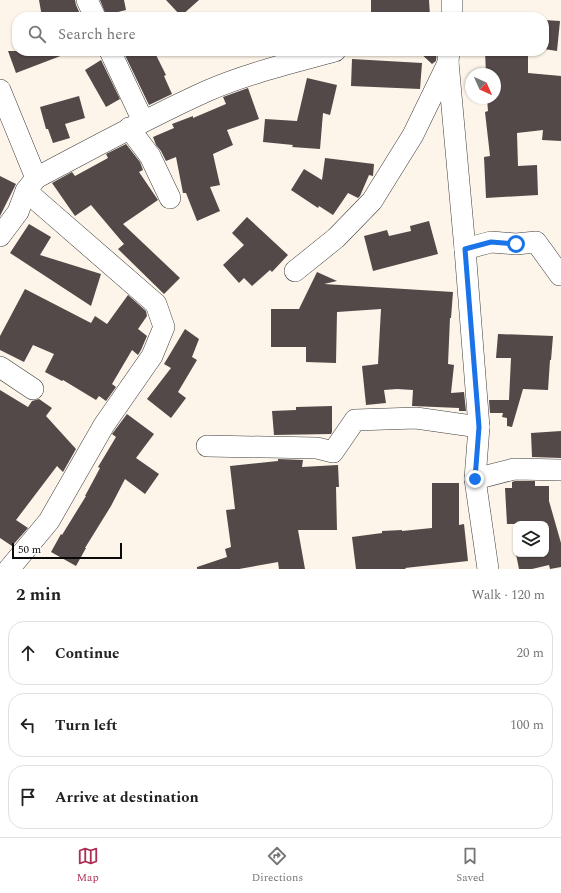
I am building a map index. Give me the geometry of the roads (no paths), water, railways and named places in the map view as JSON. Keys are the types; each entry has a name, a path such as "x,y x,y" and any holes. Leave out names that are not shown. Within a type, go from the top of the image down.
{"street":[{"path":"87,0 93,12"},
{"path":"452,0 452,12"},
{"path":"112,56 136,125 170,198"},
{"path":"0,236 18,212 31,184 136,125 208,91 253,74 317,56"},
{"path":"449,57 479,427 475,479 488,569"},
{"path":"295,271 336,238 372,201 413,135 449,57"},
{"path":"0,90 31,184 156,304 164,327 152,356 104,425 49,521 10,569"},
{"path":"465,249 491,242 516,244 536,242 561,275"},
{"path":"0,367 33,389"},
{"path":"206,446 317,448 333,452 354,420 416,418 479,427"},
{"path":"475,479 514,469 561,470"}]}
